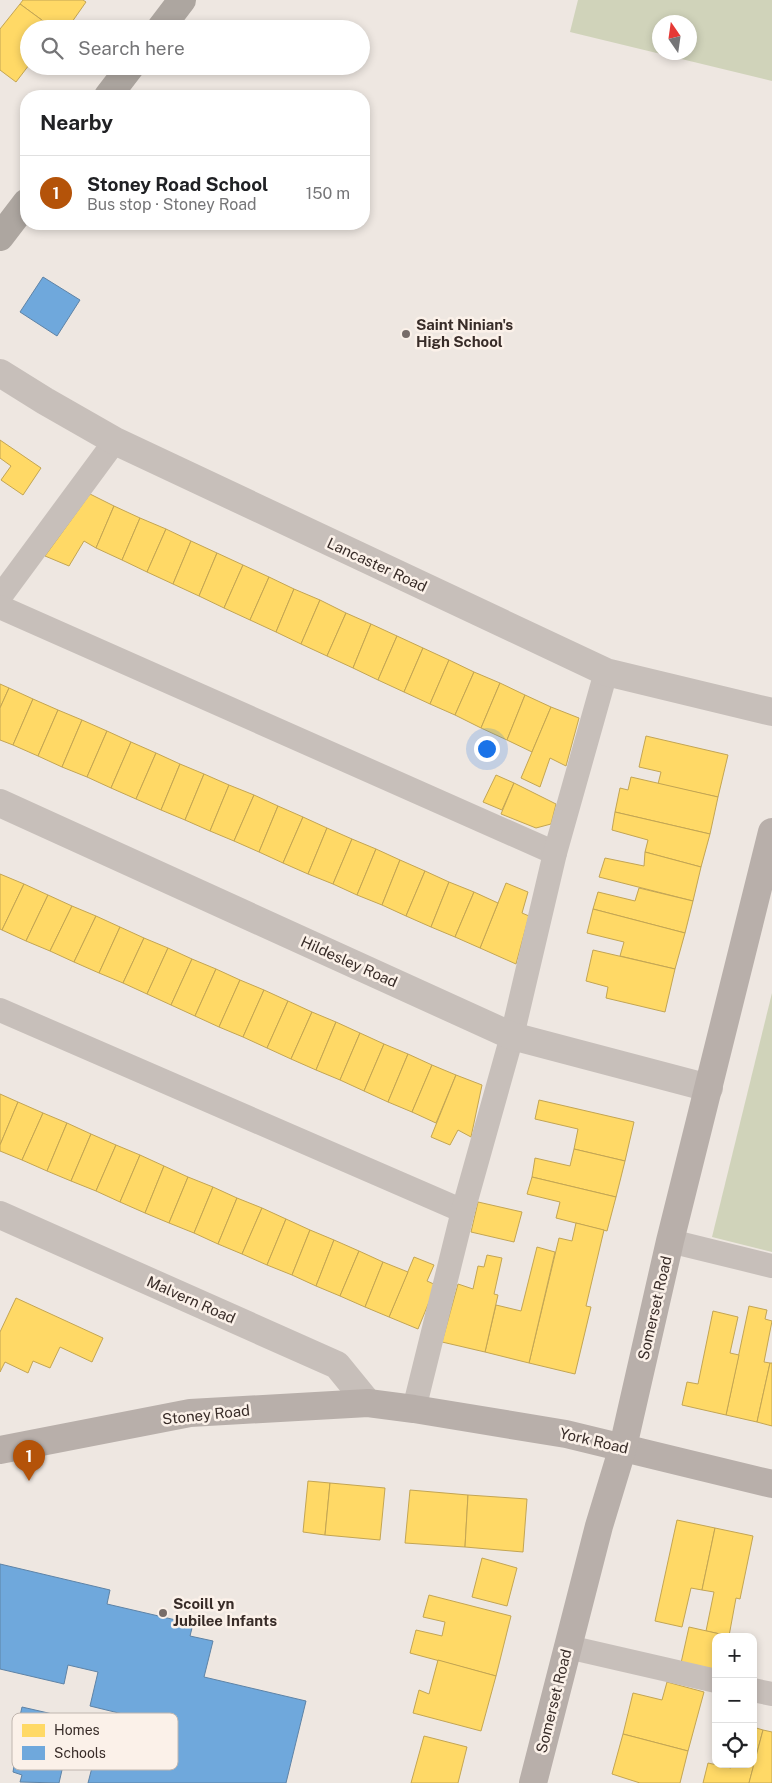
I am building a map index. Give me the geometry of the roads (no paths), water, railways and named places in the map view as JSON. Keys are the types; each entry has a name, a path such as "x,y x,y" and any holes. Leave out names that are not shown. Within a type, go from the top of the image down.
{"highway":[{"path":"167,20 182,0"},
{"path":"113,90 124,75"},
{"path":"0,237 20,210"}],"main road":[{"name":"Somerset Road","path":"533,1783 599,1526 623,1447 670,1241 710,1088 772,832"},
{"name":"Stoney Road","path":"0,1450 190,1413 368,1403 414,1408"},
{"name":"York Road","path":"414,1408 566,1434 772,1484"}],"street":[{"name":"Lancaster Road","path":"0,373 115,441 606,672 772,712"},
{"name":"Hildesley Road","path":"0,804 512,1036 710,1088"},
{"name":"Malvern Road","path":"0,1215 336,1365 368,1403"}],"lane":[{"path":"0,597 115,441"},
{"path":"0,607 555,853"},
{"path":"414,1408 463,1211 512,1036 555,853 606,672"},
{"path":"0,1010 463,1211"},
{"path":"670,1241 772,1266"},
{"path":"568,1647 712,1680"},
{"path":"757,1691 772,1694"}],"place":[{"name":"Saint Ninian's High School","path":"406,334"},
{"name":"Stoney Road School","path":"29,1481"},
{"name":"Scoill yn Jubilee Infants","path":"163,1613"}]}
